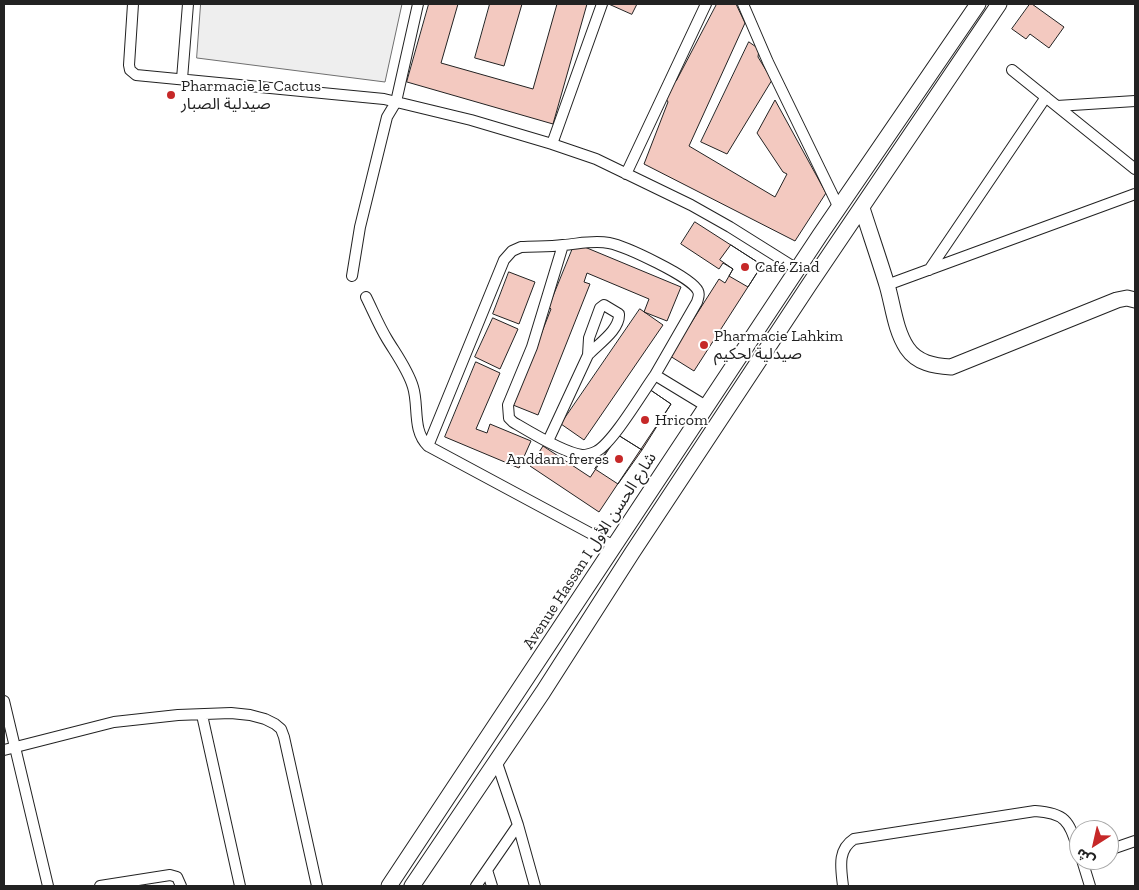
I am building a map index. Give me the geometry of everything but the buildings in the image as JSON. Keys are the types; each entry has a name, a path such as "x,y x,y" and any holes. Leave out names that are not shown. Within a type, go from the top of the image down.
{"main road":[{"name":"Avenue Hassan I شارع الحسن الأول","path":"389,886 797,269 978,4"},
{"path":"412,886 543,692 637,545 809,285 999,4"},
{"path":"862,208 907,348 918,359 932,366 951,367 1117,300 1126,298 1135,300"}],"street":[{"path":"133,4 128,65 130,70 136,75 384,99 471,120 552,144 596,160 691,205 797,269"},
{"path":"182,79 188,4"},
{"path":"352,276 360,227 387,117 396,102 418,4"},
{"path":"552,144 602,4"},
{"path":"626,174 706,4"},
{"path":"743,4 768,62 839,208"},
{"path":"1012,70 1135,170"},
{"path":"929,270 1046,97"},
{"path":"1057,106 1135,101"},
{"path":"887,285 1135,194"},
{"path":"428,446 504,260 512,251 521,247 595,242 609,243 642,255 692,283 698,290 697,302 655,375 610,439 597,451 582,455 570,452 513,422 509,418 507,412 508,405 532,347 563,245"},
{"path":"366,297 411,381 414,390 418,431 424,442 428,446 614,546"},
{"path":"548,441 588,355"},
{"path":"655,375 706,406"},
{"path":"4,701 48,886"},
{"path":"4,750 114,722 178,715 231,713 265,719 280,729 285,743 318,886"},
{"path":"202,715 240,886"},
{"path":"496,760 518,825 535,886"},
{"path":"844,886 841,856 846,846 854,839 1035,811 1051,812 1067,822 1069,827"},
{"path":"476,886 518,825"},
{"path":"1119,847 1135,841"},
{"path":"487,870 492,886"},
{"path":"1085,870 1090,886"},
{"path":"100,886 170,875 176,877 181,886"}],"shaded area":[{"path":"201,4 402,4 385,82 197,58"}],"place":[{"name":"Pharmacie le Cactus صيدلية الصبار","path":"171,95"},
{"name":"Café Ziad","path":"745,267"},
{"name":"Pharmacie Lahkim صيدلية لحكيم","path":"704,345"},
{"name":"Hricom","path":"645,420"},
{"name":"Anddam freres","path":"619,459"}]}
